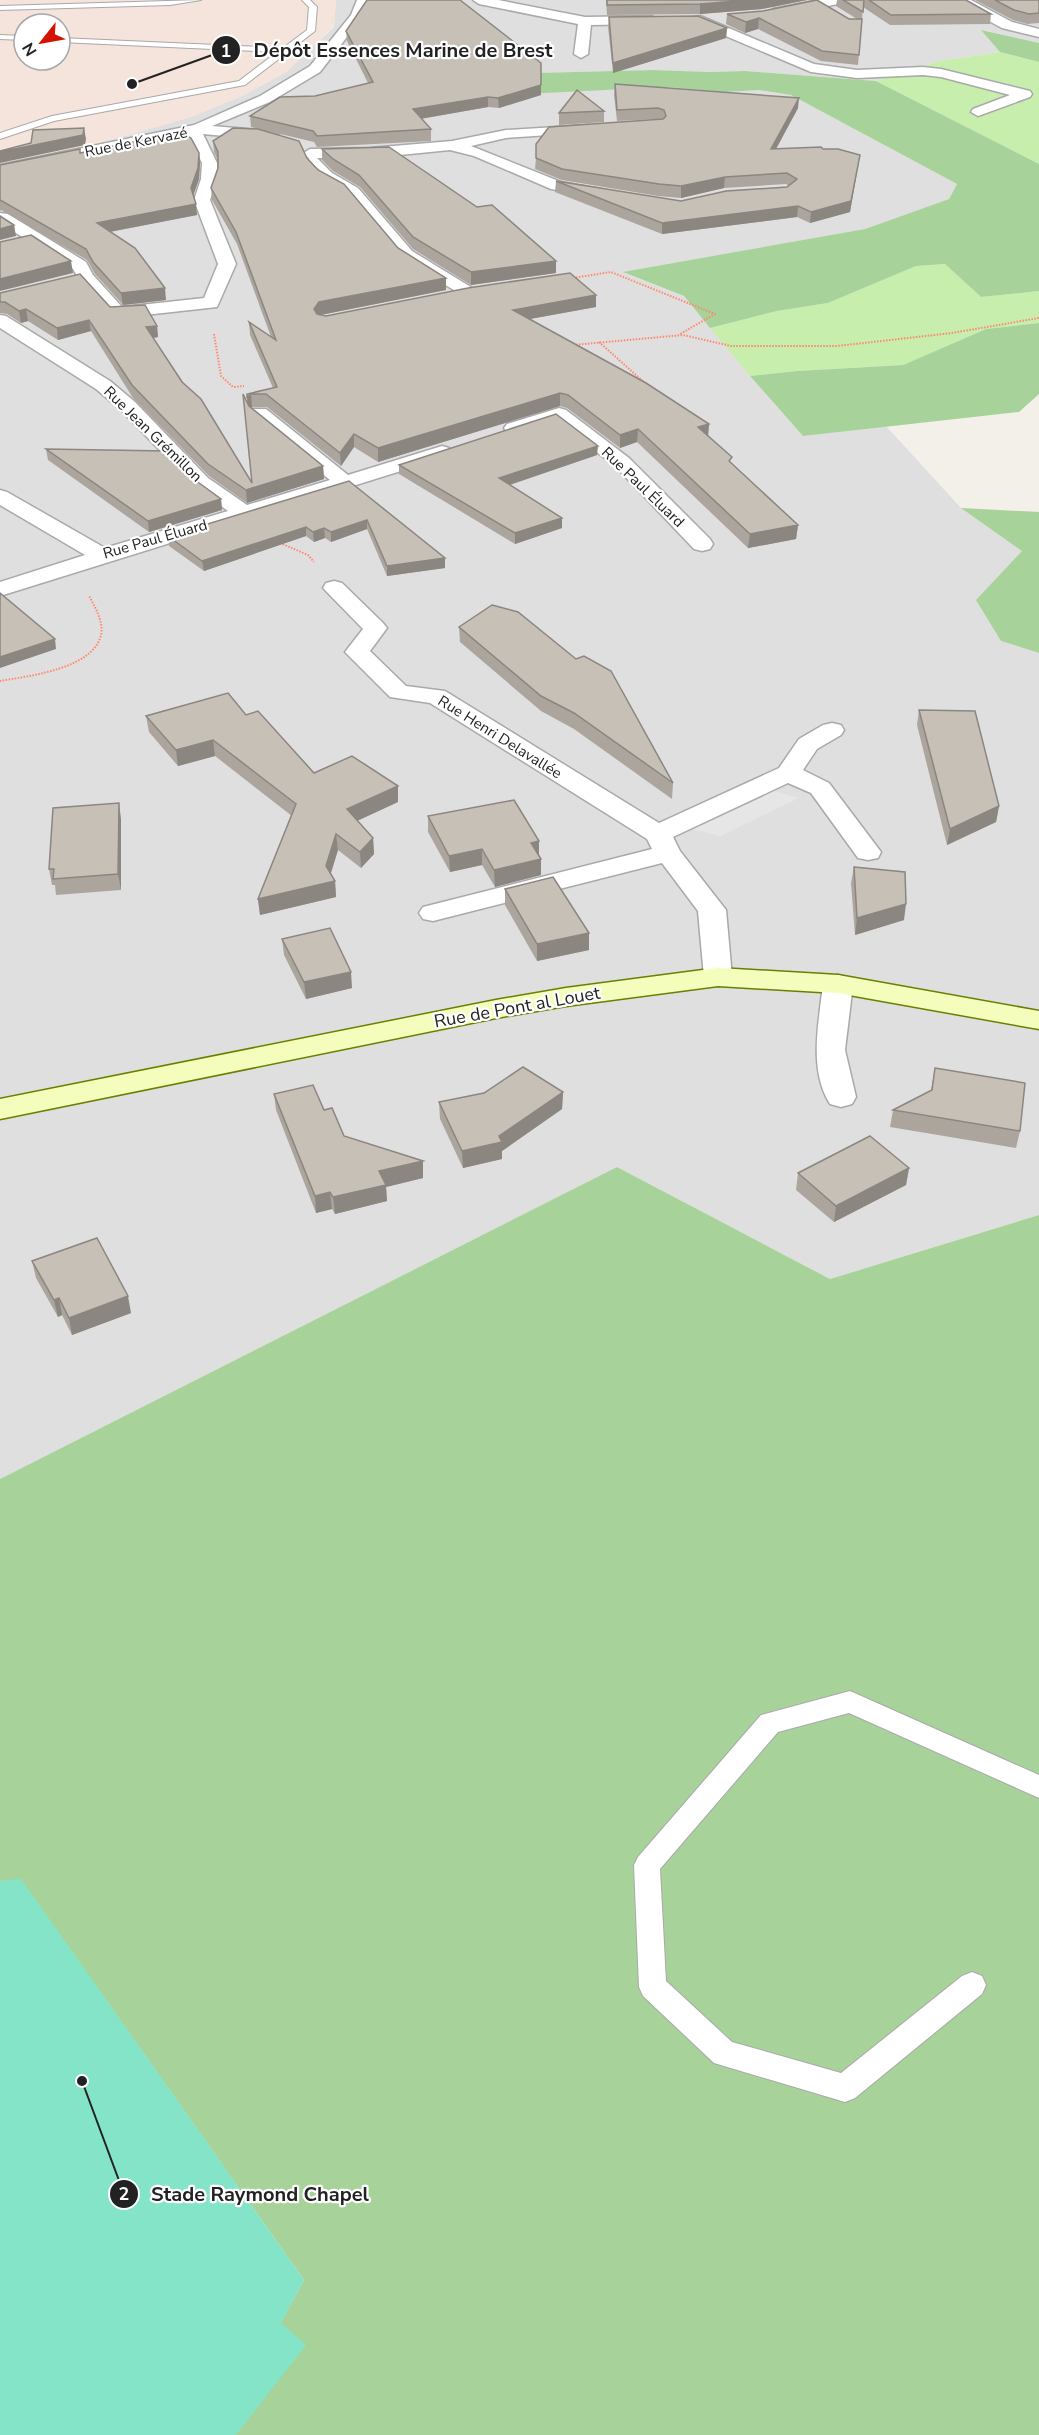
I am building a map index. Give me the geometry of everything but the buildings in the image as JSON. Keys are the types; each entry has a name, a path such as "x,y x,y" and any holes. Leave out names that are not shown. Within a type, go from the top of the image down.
{"street":[{"path":"192,129 265,99 315,69 357,16 363,0"},
{"path":"479,0 585,21 665,20"},
{"path":"762,15 838,0"},
{"path":"956,0 967,3 1007,25 1039,33"},
{"path":"819,4 837,14"},
{"path":"731,17 694,20 812,68 857,74 923,71 941,73 1025,94 978,112"},
{"path":"581,54 585,21"},
{"path":"192,129 259,134 299,147 370,153 451,145 506,134 599,129"},
{"name":"Rue de Kervazé","path":"0,170 192,129 206,148 212,174 202,200 226,264 211,303"},
{"path":"451,145 479,153 557,186 618,196"},
{"path":"299,147 326,176 352,191 406,255 468,294"},
{"path":"2,217 80,266 86,277 118,313 211,303"},
{"path":"9,245 36,238"},
{"path":"64,282 86,277"},
{"path":"444,298 489,290"},
{"name":"Rue Jean Grémillon","path":"0,320 104,385 128,406 201,482 244,513"},
{"path":"259,413 346,483"},
{"name":"Rue Paul Éluard","path":"492,435 560,414 622,462 702,544"},
{"name":"Rue Paul Éluard","path":"0,588 101,555 346,483 459,446"},
{"path":"0,496 101,555"},
{"name":"Rue Henri Delavallée","path":"334,588 375,628 357,652 399,692 436,696 663,844 712,910 718,977"},
{"path":"433,913 663,844 788,773 808,744 832,730"},
{"path":"788,773 820,788 868,852"},
{"name":"Rue de Pont al Louet","path":"0,1109 496,1009 566,997 718,977 838,984 1039,1020"},
{"path":"838,984 830,1050 841,1097"}],"lane":[{"path":"0,10 197,0"},
{"path":"0,136 52,119 242,83 311,31 313,7 306,0"},
{"path":"0,10 9,20"},
{"path":"72,41 285,50"},
{"path":"972,1985 845,2088 724,2054 653,1988 647,1865 770,1723 850,1702 1039,1788"}],"path":[{"path":"566,279 611,273 715,314 679,335"},
{"path":"211,303 221,376 233,387 254,385"},
{"path":"565,346 679,335 731,346 837,346 952,333 1039,318"},
{"path":"599,342 645,383 634,387"},
{"path":"244,513 263,522 254,530 257,533 308,555 334,588"},
{"path":"0,681 70,665 95,650 101,635 98,615 84,587 66,567"}],"shaded area":[{"path":"0,0 336,0 334,26 286,72 244,95 191,117 89,146 0,165"},
{"path":"336,0 1039,0 1039,43 982,30 1000,52 939,61 876,81 745,71 653,70 535,73 596,89 667,87 725,92 759,90 791,95 957,184 949,199 865,229 625,273 684,296 803,436 886,426 961,508 1023,551 1001,641 1039,653 1039,1215 830,1279 617,1167 0,1479 0,165 89,146 191,117 244,95 286,72 334,27"},
{"path":"771,790 799,798 720,836 692,829"}],"green space":[{"path":"981,30 1039,43 1039,62 1000,52"},
{"path":"1000,52 1039,62 1039,164 876,81 939,61"},
{"path":"653,70 745,71 876,81 1039,164 1039,291 981,297 945,264 916,266 828,303 777,311 710,328 684,296 623,272 865,229 949,199 957,184 791,95 759,90 725,92 667,87 461,97 535,73"},
{"path":"945,264 981,297 1039,291 1039,323 986,329 903,365 750,376 710,328 777,311 828,303 916,266"},
{"path":"1039,323 1039,394 1019,412 803,436 750,376 903,365 986,329"},
{"path":"961,508 1039,512 1039,653 1001,641 976,600 1022,551"},
{"path":"617,1167 830,1279 1039,1215 1039,2435 220,2435 304,2280 21,1880 0,1881 0,1479"},
{"path":"21,1879 304,2280 281,2323 306,2345 236,2435 0,2435 0,1881"}],"place":[{"name":"Dépôt Essences Marine de Brest","path":"132,84"},
{"name":"Stade Raymond Chapel","path":"82,2081"}]}
